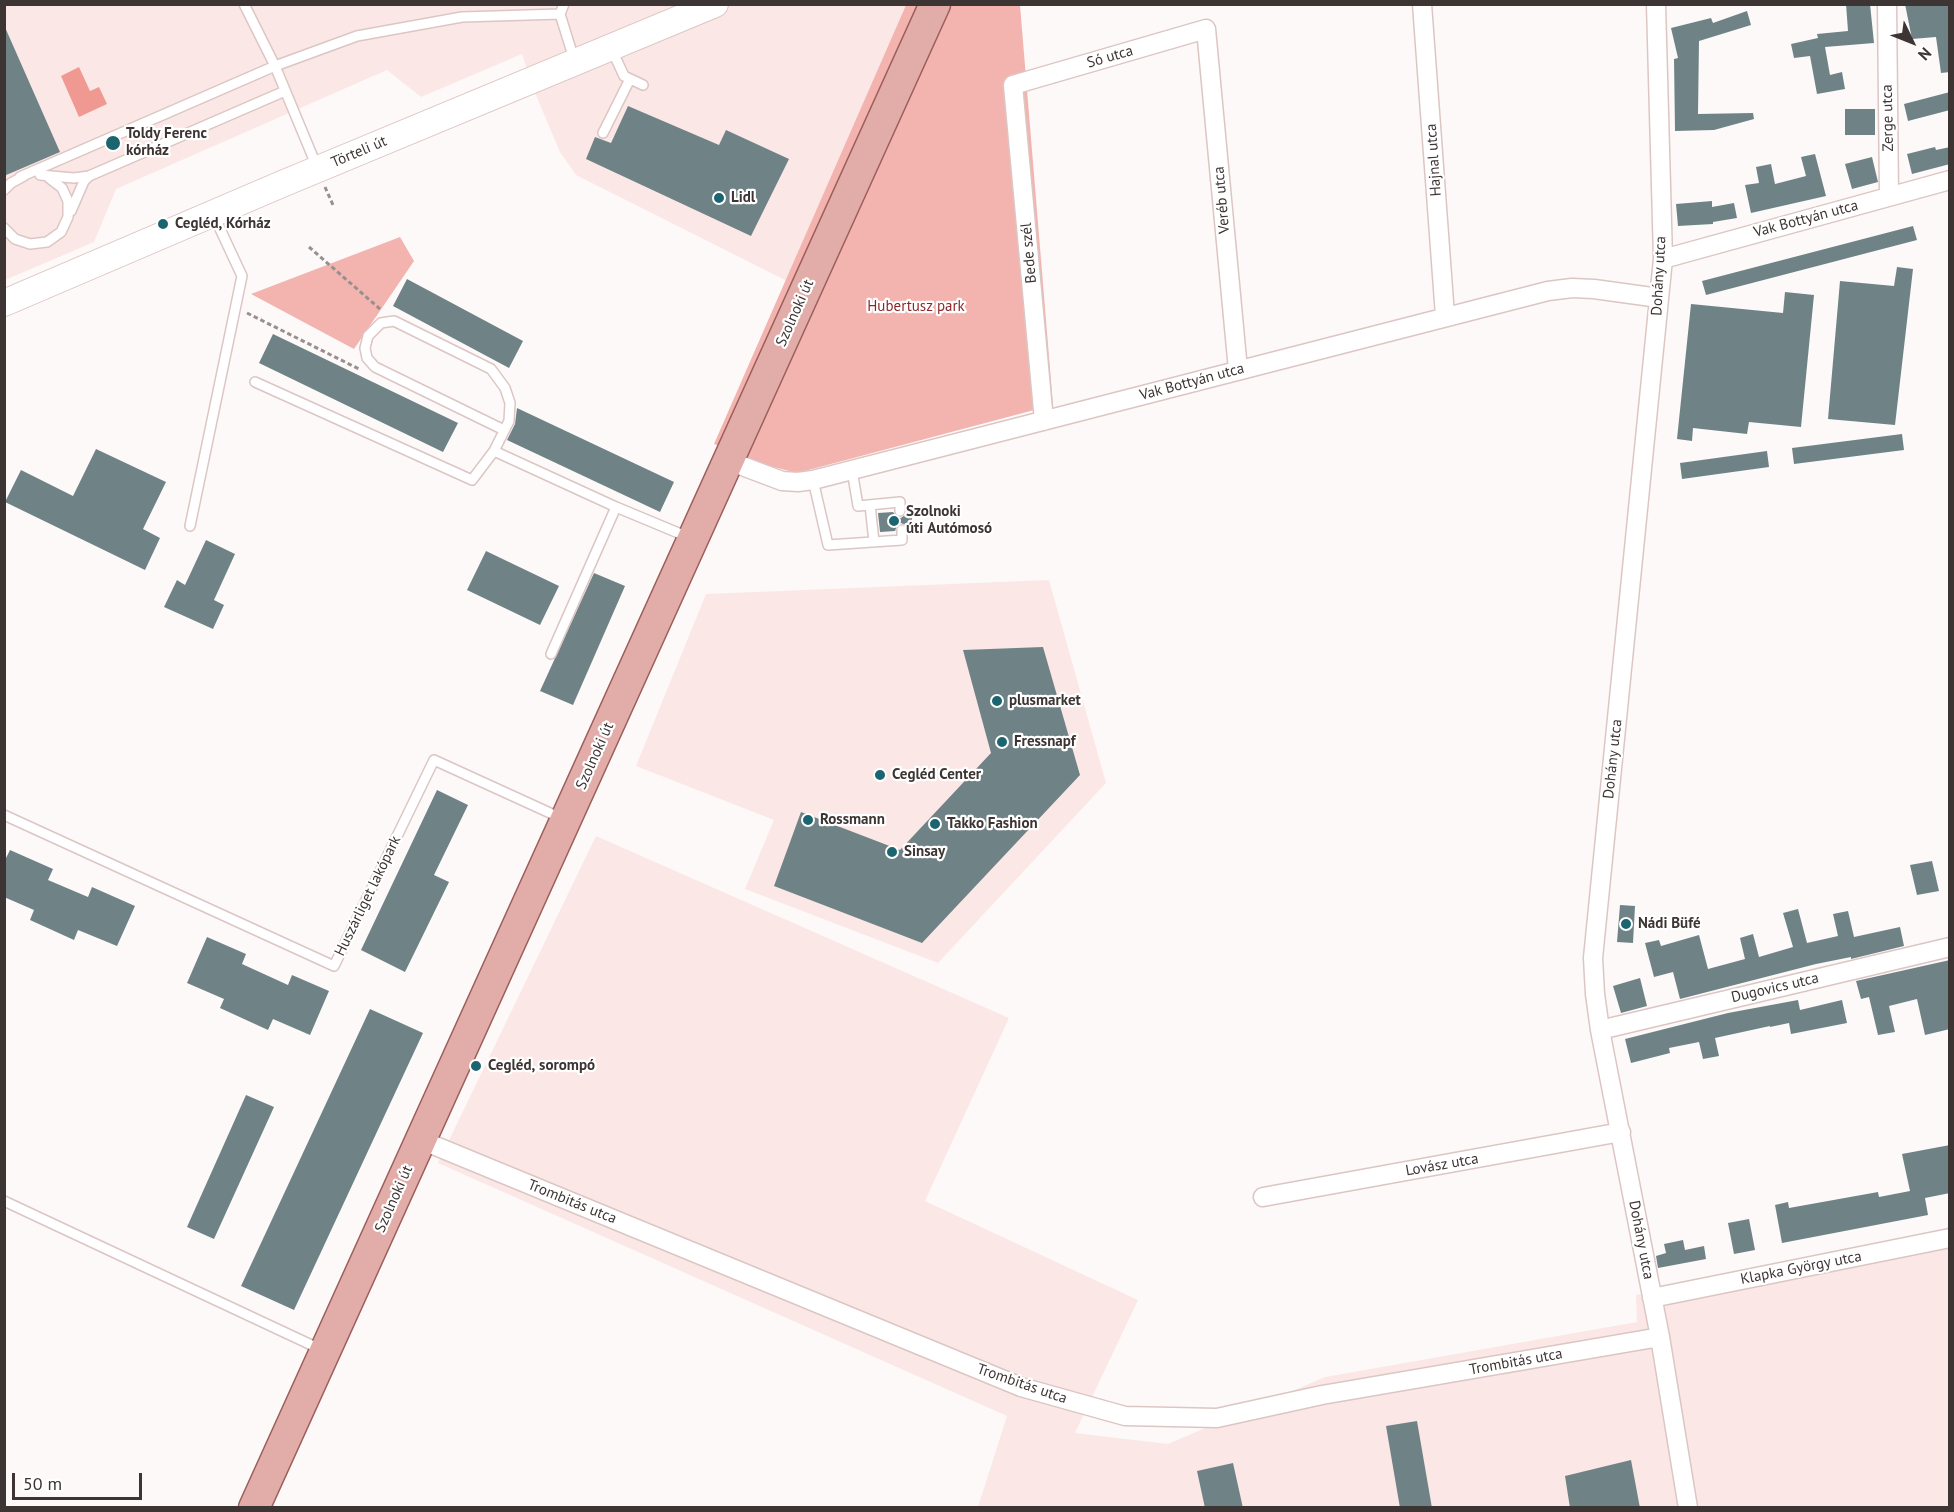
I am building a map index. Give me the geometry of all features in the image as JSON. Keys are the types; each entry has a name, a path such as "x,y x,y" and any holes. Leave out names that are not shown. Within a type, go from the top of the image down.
{"main road":[{"name":"Törteli út","path":"4,303 715,4"},
{"name":"Szolnoki út","path":"254,1508 935,4"}],"street":[{"name":"Hajnal utca","path":"1422,4 1445,316"},
{"name":"Dohány utca","path":"1656,4 1663,259 1593,958 1600,1030 1660,1337 1688,1508"},
{"name":"Zerge utca","path":"1887,4 1889,196"},
{"name":"Só utca","path":"1013,85 1206,29"},
{"name":"Veréb utca","path":"1206,29 1238,370"},
{"name":"Bede szél","path":"1013,85 1044,421"},
{"name":"Vak Bottyán utca","path":"1663,259 1950,180"},
{"name":"Vak Bottyán utca","path":"729,461 782,481 813,480 1548,291 1594,288 1659,298"},
{"name":"Dugovics utca","path":"1600,1030 1950,947"},
{"name":"Lovász utca","path":"1263,1197 1621,1132"},
{"name":"Trombitás utca","path":"421,1140 1021,1387 1125,1416 1217,1418 1346,1391 1660,1337"},
{"name":"Klapka György utca","path":"1652,1298 1950,1238"}],"lane":[{"path":"244,4 275,66 318,169"},
{"path":"4,190 20,177 275,66 357,36 462,17 562,9 575,63"},
{"path":"611,48 624,76 643,85"},
{"path":"603,134 630,79"},
{"path":"20,177 89,176 285,91"},
{"path":"40,175 54,181 64,192 69,206 68,217"},
{"path":"4,228 20,242 42,244 52,239 61,232 84,181 89,176"},
{"path":"190,526 242,276 213,214"},
{"path":"255,382 472,480 494,452 509,421 510,403 505,388 490,369 394,321 381,323 368,336 365,348 367,358 375,367 504,430"},
{"path":"494,452 693,539"},
{"path":"852,470 858,506 870,505 885,508 900,502 900,511"},
{"path":"813,480 828,545 874,542 887,536 902,540 902,530"},
{"path":"870,505 874,542"},
{"path":"550,654 616,507"},
{"name":"Huszárliget lakópark","path":"4,815 334,966 434,760 566,820"},
{"path":"4,1201 325,1351"}],"path":[{"path":"309,247 394,321"}],"shaded area":[{"path":"5,5 906,5 787,281 576,175 560,152 535,93 522,54 421,97 387,70 116,189 94,242 5,280"},
{"path":"79,67 90,91 99,87 107,104 79,117 61,76"},
{"name":"Cegléd Center","path":"1049,580 1106,783 938,963 745,889 774,820 636,766 706,594"},
{"path":"596,836 1009,1018 925,1201 1138,1300 1075,1433 1168,1444 1325,1377 1637,1322 1636,1295 1949,1232 1949,1507 978,1507 1007,1416 438,1163"}],"green space":[{"name":"Hubertusz park","path":"906,5 1020,5 1053,405 797,473 766,465 714,444"},
{"path":"400,237 414,261 354,349 251,294"}],"building":[{"path":"1846,4 1870,4 1874,43 1825,47 1830,75 1842,72 1845,89 1817,94 1810,56 1794,58 1791,44 1818,38 1817,34 1848,31"},
{"path":"1905,4 1950,4 1950,72 1941,73 1936,37 1912,39"},
{"path":"1747,11 1751,25 1699,41 1698,114 1753,113 1754,119 1714,130 1675,131 1674,59 1678,58 1671,28 1711,18 1713,23"},
{"path":"4,25 60,152 4,176"},
{"path":"1950,92 1950,110 1908,121 1904,104"},
{"name":"Lidl","path":"628,106 719,145 726,130 789,159 751,236 586,159 595,137 611,143"},
{"path":"1845,109 1875,109 1875,135 1845,135"},
{"path":"1935,147 1936,150 1950,147 1950,164 1912,174 1907,154"},
{"path":"1815,154 1826,196 1751,213 1745,185 1759,183 1756,167 1771,164 1775,184 1806,176 1801,157"},
{"path":"1872,157 1878,182 1852,189 1845,164"},
{"path":"1712,201 1712,207 1734,203 1737,218 1713,222 1713,224 1678,226 1676,204"},
{"path":"1913,226 1917,240 1706,295 1702,281"},
{"path":"1897,267 1913,269 1895,425 1828,419 1840,281 1894,286"},
{"path":"407,279 523,341 509,368 393,306"},
{"path":"1785,292 1814,295 1801,427 1749,422 1747,434 1693,428 1692,441 1677,439 1691,304 1783,313"},
{"path":"273,334 458,423 443,452 259,363"},
{"path":"517,408 674,482 660,512 507,440 515,424"},
{"path":"1902,434 1904,450 1794,464 1792,448"},
{"path":"96,449 166,482 143,529 160,538 145,570 5,502 21,470 73,496"},
{"path":"1767,451 1769,467 1682,479 1680,463"},
{"name":"Szolnoki úti Autómosó","path":"911,510 913,529 901,523 895,531 880,532 878,513 893,512 901,518"},
{"path":"206,540 235,554 214,600 224,605 213,629 164,607 177,580 185,585"},
{"path":"486,551 559,586 540,625 467,590"},
{"path":"594,573 625,586 573,705 540,691"},
{"path":"1043,647 1080,775 922,943 774,886 801,812 900,850 991,753 963,650"},
{"path":"437,790 468,805 434,875 449,882 405,972 361,950"},
{"path":"10,850 53,869 48,880 88,897 92,887 135,906 117,946 78,930 74,940 30,920 34,910 4,897 4,862"},
{"path":"1932,861 1939,891 1917,895 1910,865"},
{"name":"Nádi Büfé","path":"1620,905 1635,906 1633,943 1617,942"},
{"path":"1798,909 1807,943 1838,936 1833,914 1848,911 1854,937 1900,927 1904,946 1851,959 1851,957 1816,964 1680,999 1673,972 1654,977 1645,943 1659,940 1661,946 1699,935 1708,969 1745,959 1740,938 1753,934 1759,957 1793,947 1783,913"},
{"path":"207,937 246,954 242,964 288,985 292,975 329,991 310,1035 273,1019 268,1030 220,1008 224,999 187,983"},
{"path":"1950,960 1950,1029 1925,1035 1917,999 1889,1006 1895,1032 1878,1035 1869,997 1861,999 1856,981"},
{"path":"1640,978 1647,1006 1621,1013 1613,986"},
{"path":"1798,1000 1800,1010 1842,1000 1847,1023 1791,1034 1789,1023 1770,1026 1715,1038 1719,1056 1703,1059 1699,1042 1669,1048 1670,1053 1631,1063 1625,1039 1728,1013"},
{"path":"370,1009 423,1033 294,1310 241,1286"},
{"path":"246,1095 274,1107 214,1239 187,1227"},
{"path":"1950,1145 1950,1193 1925,1198 1928,1215 1782,1243 1775,1205 1788,1202 1789,1208 1878,1192 1879,1197 1910,1191 1902,1154"},
{"path":"1749,1219 1755,1250 1734,1254 1728,1223"},
{"path":"1683,1240 1685,1250 1704,1246 1706,1259 1658,1268 1656,1256 1666,1253 1664,1244"},
{"path":"1417,1421 1432,1508 1400,1508 1386,1426"},
{"path":"1631,1460 1640,1508 1570,1508 1565,1476"},
{"path":"1233,1463 1243,1508 1205,1508 1197,1471"}],"place":[{"name":"Toldy Ferenc kórház","path":"113,143"},
{"name":"Lidl","path":"719,198"},
{"name":"Cegléd, Kórház","path":"163,224"},
{"name":"Szolnoki úti Autómosó","path":"894,521"},
{"name":"plusmarket","path":"997,701"},
{"name":"Fressnapf","path":"1002,742"},
{"name":"Cegléd Center","path":"880,775"},
{"name":"Rossmann","path":"808,820"},
{"name":"Takko Fashion","path":"935,824"},
{"name":"Sinsay","path":"892,852"},
{"name":"Nádi Büfé","path":"1626,924"},
{"name":"Cegléd, sorompó","path":"476,1066"}]}
